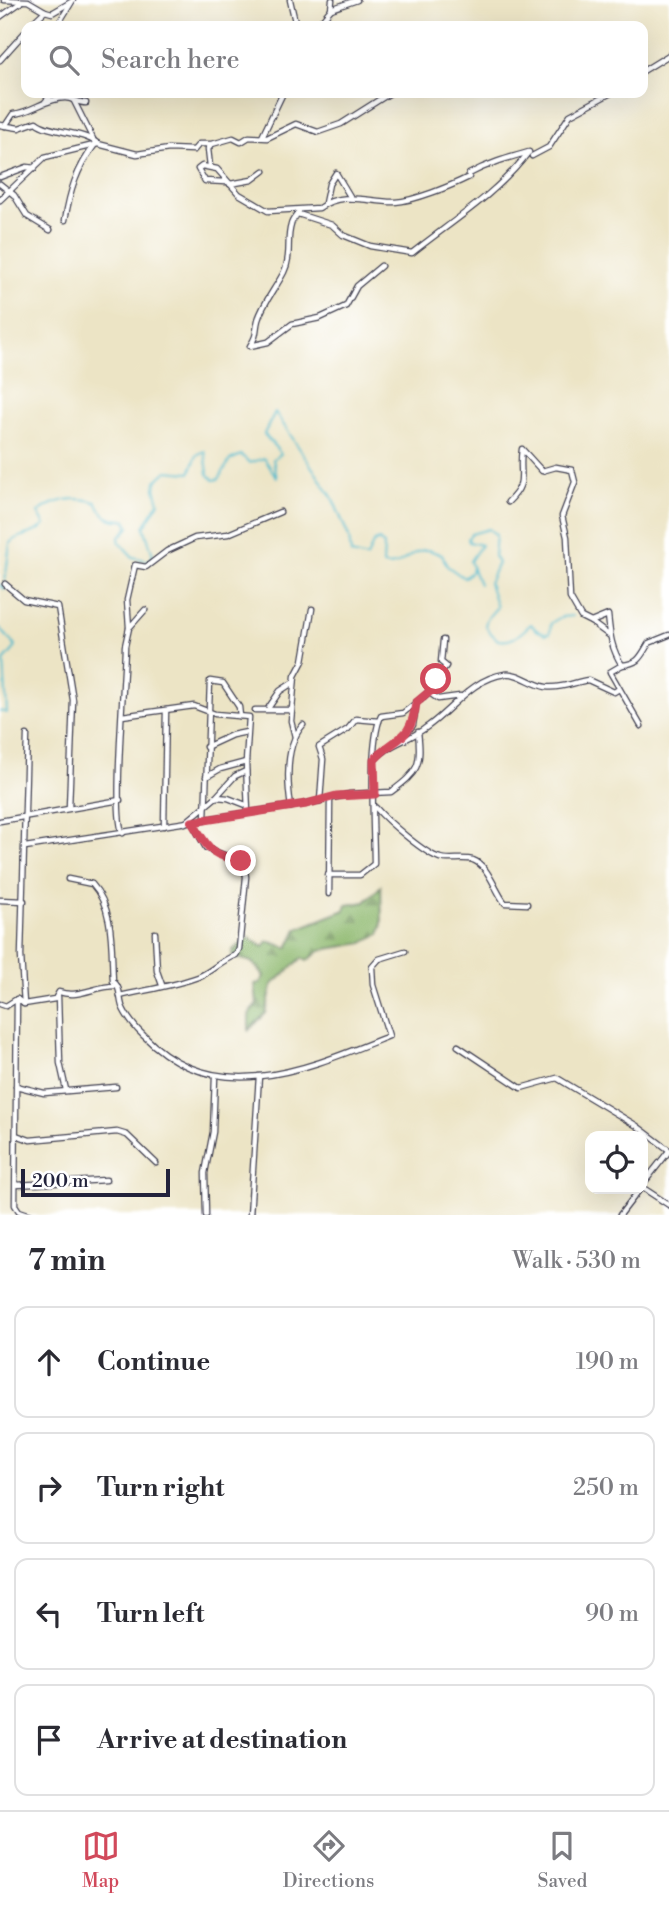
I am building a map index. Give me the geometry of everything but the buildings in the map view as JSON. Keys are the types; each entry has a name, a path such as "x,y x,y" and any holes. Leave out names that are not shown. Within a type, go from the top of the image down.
{"street":[{"path":"4,0 28,1 52,13 72,1"},
{"path":"290,0 295,21"},
{"path":"331,9 332,0"},
{"path":"321,21 331,9 357,0"},
{"path":"0,17 22,1"},
{"path":"60,21 72,1"},
{"path":"35,21 45,11"},
{"path":"0,60 21,37"},
{"path":"648,68 669,55"},
{"path":"44,102 48,98"},
{"path":"2,126 13,114 25,113 44,102 64,98 86,103"},
{"path":"74,98 96,142"},
{"path":"262,137 281,98"},
{"path":"2,126 19,128 36,122 41,126 137,154 169,149 194,150 199,144 212,144 233,138 241,142 267,138 296,124 318,132 341,124 382,98"},
{"path":"532,156 550,148 570,115 602,98"},
{"path":"0,200 45,157 96,142"},
{"path":"65,220 76,171 96,142"},
{"path":"210,166 208,149 212,144"},
{"path":"264,171 252,180 227,183 205,181 198,169 210,166 217,169 227,183 239,194 268,211 298,212 351,198 393,202 405,200 450,186 515,153 529,152 500,184 440,234 412,253 370,246 344,235 332,225 298,212"},
{"path":"0,177 27,167 35,168"},
{"path":"325,203 329,184 336,173 351,198"},
{"path":"0,184 22,205 27,216 50,230"},
{"path":"298,212 291,225 290,258 283,275 274,284 273,293 258,321 259,332 248,347 268,342 292,324 320,318 346,306 357,286 381,266"},
{"path":"508,502 519,494 521,487 522,449 542,471 556,467 572,470 575,482 562,512 570,598 581,617 610,636"},
{"path":"124,833 119,824 122,716 125,646 129,628 127,600 135,565 146,567 167,551 195,538 228,534 280,512"},
{"path":"5,584 24,600 58,607 73,700 69,808"},
{"path":"295,737 292,709 295,682 303,661 312,609"},
{"path":"129,628 145,610"},
{"path":"592,622 608,615 611,649 622,665"},
{"path":"641,726 610,673 622,665 634,663 644,656 649,643 669,635"},
{"path":"328,875 360,875 374,864 374,760 379,721 381,716 402,713 434,688 446,666 441,662 443,640"},
{"path":"374,760 383,750 418,732 460,696 507,674 546,687 568,686 589,680 614,692 619,689"},
{"path":"205,819 210,681 223,683 239,707 240,716"},
{"path":"269,707 279,691 295,682"},
{"path":"428,692 438,699 460,696"},
{"path":"399,741 413,725 416,703"},
{"path":"122,716 194,706 208,712 249,717 247,809"},
{"path":"255,710 269,707 292,709"},
{"path":"164,826 166,710"},
{"path":"320,802 323,759 319,747 348,729 356,719 379,721"},
{"path":"291,807 290,756 295,737 303,725"},
{"path":"206,747 232,735 247,732"},
{"path":"25,847 192,822 247,809 291,807 359,792 391,792 417,768 421,758 418,732"},
{"path":"24,1004 21,964 27,736"},
{"path":"206,777 220,769 246,762"},
{"path":"184,823 216,797 234,776 246,771"},
{"path":"216,797 228,798 247,809"},
{"path":"329,894 330,799"},
{"path":"0,821 120,800"},
{"path":"375,808 407,839 425,847 437,858 474,860 489,874 495,891 505,903 527,904"},
{"path":"120,996 201,976 216,968 223,959 236,955 241,939 246,877 244,863 206,848 192,822"},
{"path":"68,879 92,884 103,898 109,923 113,982 118,986 123,1007 145,1038 191,1070 215,1077 259,1076 330,1060 389,1036 375,995 372,967 379,959 405,951"},
{"path":"0,900 24,901"},
{"path":"155,933 157,971 162,985"},
{"path":"58,992 72,996 102,986 118,986"},
{"path":"17,999 24,1004 55,999 58,992"},
{"path":"58,992 60,1063 66,1090"},
{"path":"0,1004 6,1006 17,999"},
{"path":"17,999 15,1209 31,1215"},
{"path":"458,1046 521,1088 557,1078 637,1126 669,1150 648,1179"},
{"path":"250,1215 259,1076"},
{"path":"206,1215 205,1173 213,1132 215,1077"},
{"path":"16,1086 44,1093 116,1087"},
{"path":"16,1135 30,1140 117,1132 127,1135 156,1163"},
{"path":"16,1185 106,1180"},
{"path":"648,1191 669,1205"},
{"path":"620,1215 636,1194"}],"green space":[{"path":"381,886 382,926 379,934 363,943 321,950 307,961 302,958 272,985 266,1013 249,1030 249,1015 257,1004 255,984 260,983 264,976 252,962 232,956 233,950 248,938 264,947 268,941 288,948 297,929 345,910 347,905 365,902"}],"waterway":[{"path":"0,585 4,589 10,543 41,529 45,525 38,513 65,500 96,502 107,517 126,520 129,527 119,538 120,543 133,557 149,561 153,555 144,527 159,502 155,489 156,481 167,471 190,473 197,455 205,451 208,474 214,480 219,479 230,460 241,455 250,463 264,458 277,478 273,459 281,454 264,434 275,412 332,497 349,537 351,554 367,558 373,543 379,540 384,545 383,565 389,566 414,553 429,550 442,555 447,566 464,578 471,572 472,567 479,584 470,561 481,545 469,542 468,538 471,534 489,529 496,535 494,556 498,563 489,583 497,607 486,620 486,627 492,635 498,640 509,640 531,624 536,630 546,634 550,633 551,623 561,617 573,616"},
{"path":"0,628 16,647 4,661 7,713 0,711"}],"route":[{"path":"241,861 214,854 206,848 192,822 320,802 359,792 375,794 374,760 383,750 399,741 413,725 416,703 434,688 436,679"}]}
